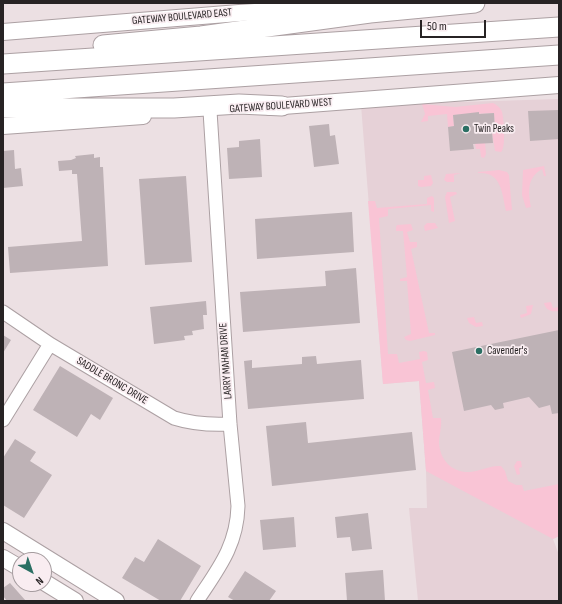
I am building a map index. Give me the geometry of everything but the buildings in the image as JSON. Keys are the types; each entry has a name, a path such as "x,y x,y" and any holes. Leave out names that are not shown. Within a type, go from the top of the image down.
{"highway":[{"path":"3,56 34,51 201,36 370,14 475,3"},
{"path":"3,64 559,27"},
{"path":"3,93 559,55"},
{"path":"3,108 174,108 239,104 282,106"}],"main road":[{"name":"GATEWAY BOULEVARD EAST","path":"3,32 238,8 409,3"},
{"name":"GATEWAY BOULEVARD WEST","path":"3,126 559,85"},
{"path":"3,531 116,601"},
{"path":"3,558 12,563"},
{"path":"52,587 75,601"}],"street":[{"name":"LARRY MAHAN DRIVE","path":"198,601 230,547 238,520 237,479 230,424 210,111"},
{"name":"SADDLE BRONC DRIVE","path":"3,312 50,344 174,418 185,422 207,425 230,424"},
{"path":"3,420 50,344"}],"shaded area":[{"path":"559,99 559,536 553,539 559,555 559,601 418,601 409,508 427,508 426,471 419,381 383,384 361,105"},
{"path":"493,103 500,108 503,116 504,145 501,152 495,151 492,132 495,131 494,113 453,115 454,126 448,127 447,114 428,116 428,121 421,122 425,114 422,104 455,107"},
{"path":"475,143 485,143 486,154 484,158 481,157 480,149 476,149"},
{"path":"544,166 546,176 544,176 542,169 531,181 529,196 531,207 526,208 522,195 523,170"},
{"path":"499,170 507,172 509,175 512,210 506,211 502,191 496,180 486,173 478,173"},
{"path":"461,173 454,175 454,182 447,182 444,180 446,174"},
{"path":"431,175 433,183 431,186 418,186 418,180 424,180 424,176"},
{"path":"447,192 456,192 457,194 450,197 455,221 449,223 445,197"},
{"path":"432,196 434,198 434,212 431,211 431,205 388,209 388,216 379,218 388,354 397,354 399,363 420,359 419,352 427,352 428,360 422,362 426,383 434,382 435,388 428,390 433,418 441,418 440,449 445,460 453,468 464,472 470,472 493,466 501,466 505,471 508,481 516,485 522,485 524,491 559,484 559,536 553,539 426,471 419,381 383,384 368,201 375,201 377,208 427,204 427,198"},
{"path":"427,223 435,223 438,228 425,231 424,226"},
{"path":"411,224 413,230 407,232 410,242 417,242 417,247 411,249 429,333 435,333 435,335 410,341 406,340 404,337 411,334 407,281 400,281 400,279 407,277 403,231 396,231 396,227 397,225"},
{"path":"551,302 553,308 559,307 559,311 552,311 546,308 544,303"},
{"path":"533,305 531,314 521,318 520,315 527,313 526,306"},
{"path":"474,317 476,323 482,322 483,326 476,327 469,323 467,318"},
{"path":"517,461 521,461 522,467 519,468 520,474 517,475 514,466"}],"place":[{"name":"Twin Peaks","path":"466,129"},
{"name":"Cavender's","path":"479,351"}]}
